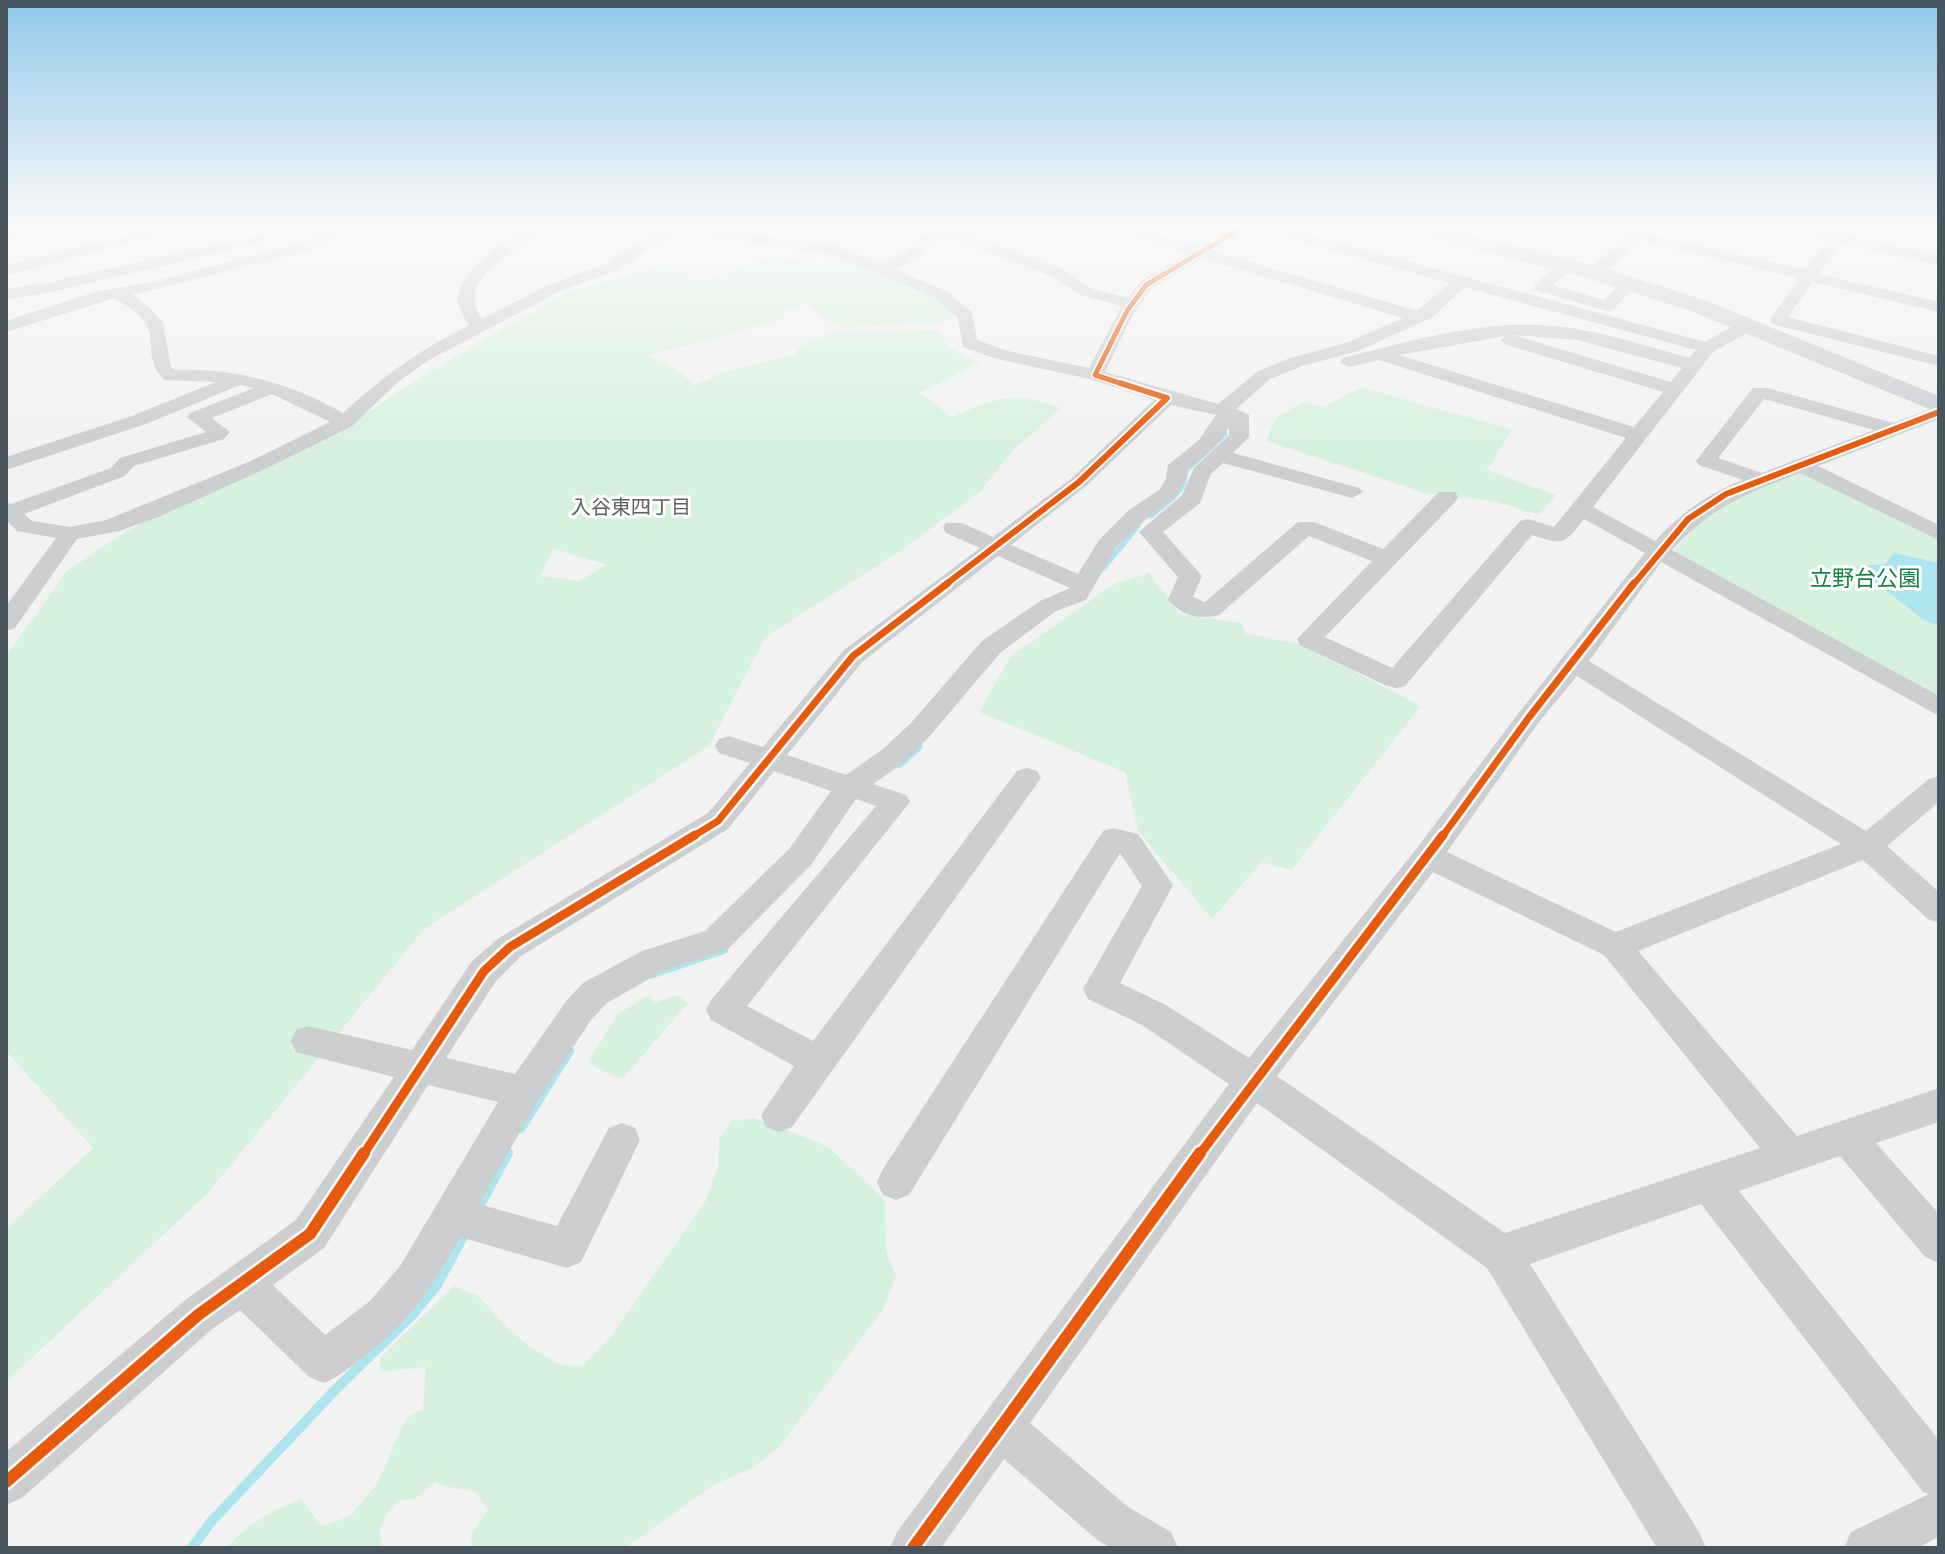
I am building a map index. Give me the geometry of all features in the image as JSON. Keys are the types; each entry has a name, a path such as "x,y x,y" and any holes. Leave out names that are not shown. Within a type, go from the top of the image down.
{"street":[{"path":"6,327 103,298"},
{"path":"125,298 141,308 155,324 159,337 157,356 160,367 170,376 209,373 241,378 271,388 345,422"},
{"path":"467,298 468,315 480,328"},
{"path":"271,388 197,417 220,432 217,435 127,462 118,472 7,510 25,526 70,534 111,526 148,513 258,465 345,422 408,367 536,298"},
{"path":"944,298 966,316 969,343 1003,355 1095,375 1167,398 1229,413 1277,383 1380,354 1490,334 1529,330 1560,333 1627,346 1693,365"},
{"path":"1108,298 1132,304"},
{"path":"1095,375 1137,298"},
{"path":"1353,298 1418,317"},
{"path":"242,1284 324,1362 384,1315 466,1219 523,1092 579,1010 595,993 653,961 716,941 863,791 991,647 1048,606 1078,595 1107,545 1136,516 1168,493 1176,479 1175,469 1195,455 1264,375 1296,362 1352,347 1427,313 1443,298"},
{"path":"1522,298 1707,348"},
{"path":"1578,298 1607,306 1615,298"},
{"path":"1668,298 1748,325 1939,405"},
{"path":"1794,298 1778,320 1939,361"},
{"path":"1899,298 1939,307"},
{"path":"1447,497 1309,639 1396,680 1528,526 1559,536 1707,348 1748,325"},
{"path":"1787,341 1819,330"},
{"path":"1490,334 1674,389"},
{"path":"1380,354 1638,435"},
{"path":"6,464 139,420 241,378"},
{"path":"1759,479 1706,461 1760,392 1896,430"},
{"path":"6,1482 198,1315 310,1234 484,971 510,947 718,821 853,656 1079,482 1167,398"},
{"path":"913,1548 1253,1080 1428,856 1530,716 1659,550 1688,519 1710,502 1759,479 1939,412"},
{"path":"1229,413 1239,437 1201,472 1192,498 1150,532 1190,576 1180,599 1193,609 1211,610 1306,527 1388,559"},
{"path":"1220,456 1352,492"},
{"path":"1800,465 1939,533"},
{"path":"1580,508 1939,707"},
{"path":"954,528 1083,585"},
{"path":"6,623 70,534"},
{"path":"1574,663 1867,846 1939,910"},
{"path":"729,746 896,802 723,1010 818,1061"},
{"path":"779,1115 1027,778"},
{"path":"1615,946 1867,846 1939,786"},
{"path":"896,1182 1113,839 1128,842 1158,885 1100,989 1154,1015 1253,1080 1501,1254 1683,1548"},
{"path":"1428,856 1615,946 1790,1156"},
{"path":"308,1041 523,1092"},
{"path":"1501,1254 1939,1105"},
{"path":"1847,1137 1939,1243"},
{"path":"466,1219 567,1248 622,1140"},
{"path":"1709,1184 1939,1476"},
{"path":"1000,1426 1112,1523 1155,1548"},
{"path":"1867,1548 1939,1513"}],"green space":[{"path":"560,298 934,298 955,315 941,324 842,327 830,323 810,305 785,307 783,319 648,356 672,366 693,383 691,386 724,372 795,354 803,344 834,332 937,330 948,347 980,363 919,393 952,417 994,401 1017,398 1061,408 1013,450 981,491 899,552 765,637 709,746 424,929 207,1194 6,1382 6,1229 93,1148 6,1051 6,656 67,571 128,530 341,429 441,365","holes":["553,549 605,565 580,581 540,576"]},
{"path":"1361,387 1512,430 1487,470 1556,495 1539,515 1493,501 1428,494 1267,441 1274,420 1303,402 1323,407"},
{"name":"立野台公園","path":"1799,471 1939,536 1939,700 1674,551 1713,507"},
{"path":"1149,573 1180,614 1241,623 1246,634 1300,644 1421,706 1291,870 1262,862 1212,919 1138,831 1125,772 979,712 1011,656 1114,584"},
{"path":"650,994 654,1003 678,995 688,1003 623,1078 610,1075 588,1062 618,1014"},
{"path":"754,1118 827,1146 885,1200 886,1251 896,1277 882,1311 778,1448 751,1469 715,1484 625,1548 472,1548 471,1534 488,1509 475,1492 435,1482 415,1499 399,1501 387,1513 380,1530 382,1548 226,1548 260,1519 301,1499 322,1526 350,1516 377,1484 406,1418 423,1408 426,1367 380,1372 380,1358 454,1286 479,1296 507,1328 532,1348 561,1365 582,1366 609,1339 705,1202 718,1167 719,1138 732,1121"}],"water":[{"path":"1894,553 1939,563 1939,626 1924,620 1856,567 1885,564"}],"waterway":[{"path":"1151,516 1174,497 1183,486 1186,471 1225,434"},
{"path":"1103,569 1138,526"},
{"path":"899,765 919,747"},
{"path":"653,974 724,950"},
{"path":"521,1129 570,1051"},
{"path":"478,1209 508,1153"},
{"path":"192,1548 210,1523 335,1390 413,1314 437,1285 466,1231"}],"cycle path":[{"path":"6,1482 198,1315 310,1234 484,971 510,947 718,821 853,656 1079,482 1167,398 1095,375 1137,298"},
{"path":"913,1548 1253,1080 1428,856 1530,716 1659,550 1688,519 1726,494 1939,412"}],"district":[{"name":"入谷東四丁目","path":"631,506"}]}
